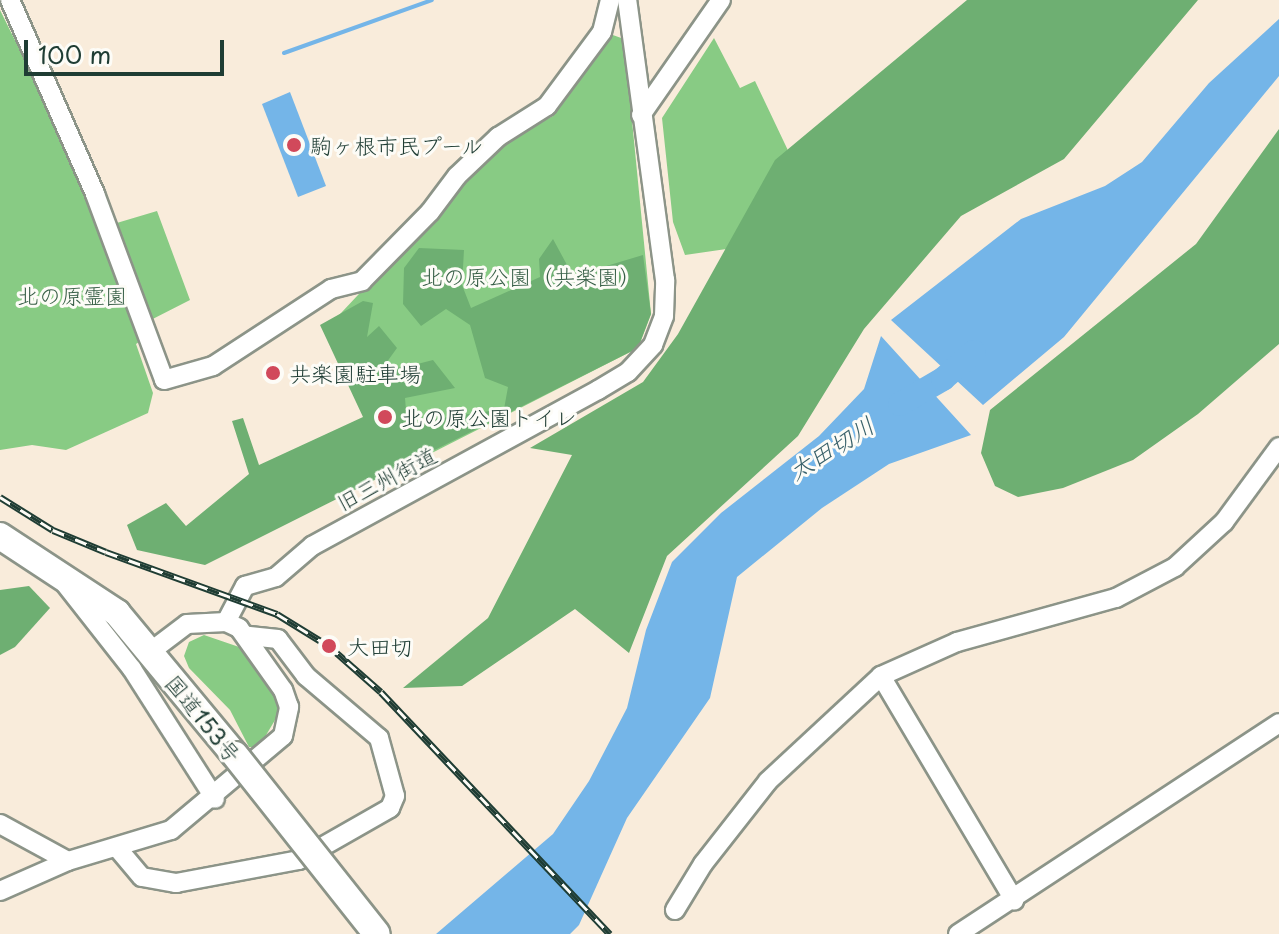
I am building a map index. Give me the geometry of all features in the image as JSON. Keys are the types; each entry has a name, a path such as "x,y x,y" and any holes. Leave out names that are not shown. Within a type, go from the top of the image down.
{"highway":[{"name":"国道153号","path":"0,536 58,570 117,613 377,934"}],"street":[{"path":"10,0 95,194 164,380 213,366 331,289 362,281 488,146 547,106 602,32 610,0"},
{"name":"旧三州街道","path":"226,622 245,586 276,577 312,546 598,390 643,359 664,316 665,280 627,0"},
{"path":"641,115 721,0"},
{"path":"675,910 703,864 768,781 881,676 957,642 1116,598 1175,567 1224,522 1279,447"},
{"path":"58,570 132,669 215,799"},
{"path":"0,891 68,861 119,850 171,830 215,799 283,736 287,721 283,690 247,636 226,622 187,624 150,652"},
{"path":"119,850 142,877 176,883 299,860 390,808 395,796 379,738 306,676 278,639 247,636"},
{"path":"881,676 1014,900"},
{"path":"958,934 1279,723"},
{"path":"0,824 68,861"}],"green space":[{"path":"967,0 1198,0 1064,159 961,216 864,329 798,436 667,556 629,653 575,609 462,686 403,688 488,618 572,455 530,448 643,382 678,334 775,160"},
{"name":"北の原霊園","path":"0,10 70,151 100,228 157,211 190,300 137,327 142,340 136,344 153,393 148,413 66,450 32,445 0,450"},
{"name":"北の原公園（共楽園）","path":"610,34 624,39 651,314 638,348 424,457 393,466 326,329 484,161 508,139 553,116"},
{"path":"714,38 740,88 755,81 803,182 747,246 685,255 673,222 662,118"},
{"path":"1279,129 1279,344 1198,414 1133,460 1063,488 1018,497 995,486 981,453 990,410 1196,244"},
{"path":"553,239 573,276 643,255 651,314 638,348 205,565 137,550 127,525 166,503 186,526 249,474 232,421 243,418 259,465 363,417 320,325 363,301 373,303 367,337 379,326 397,348 384,366 402,368 433,360 455,388 405,398 407,423 504,409 508,387 485,378 470,325 446,309 421,326 403,304 404,268 419,248 464,250 462,285 471,308 540,277 539,259"},
{"path":"29,586 50,608 15,647 0,655 0,590"},
{"path":"204,635 242,648 276,697 278,715 259,747 249,747 230,710 189,668 184,656 189,642"}],"water":[{"path":"1279,19 1279,76 1064,337 983,405 891,320 1021,219 1105,186 1142,162 1209,83"},
{"name":"駒ヶ根市民プール","path":"290,92 326,186 298,197 262,104"},
{"path":"881,336 971,435 889,464 822,508 737,577 710,698 627,818 579,925 570,934 436,934 553,834 589,781 627,708 646,630 672,562 721,513 819,436 864,389"}],"waterway":[{"path":"284,53 432,0"},
{"name":"太田切川","path":"900,404 943,379 974,352"}],"railway":[{"path":"0,497 53,530 277,614 329,646 381,692 610,934"}],"place":[{"name":"駒ヶ根市民プール","path":"294,145"},
{"name":"共楽園駐車場","path":"273,373"},
{"name":"北の原公園トイレ","path":"385,417"},
{"name":"大田切","path":"329,646"}]}
